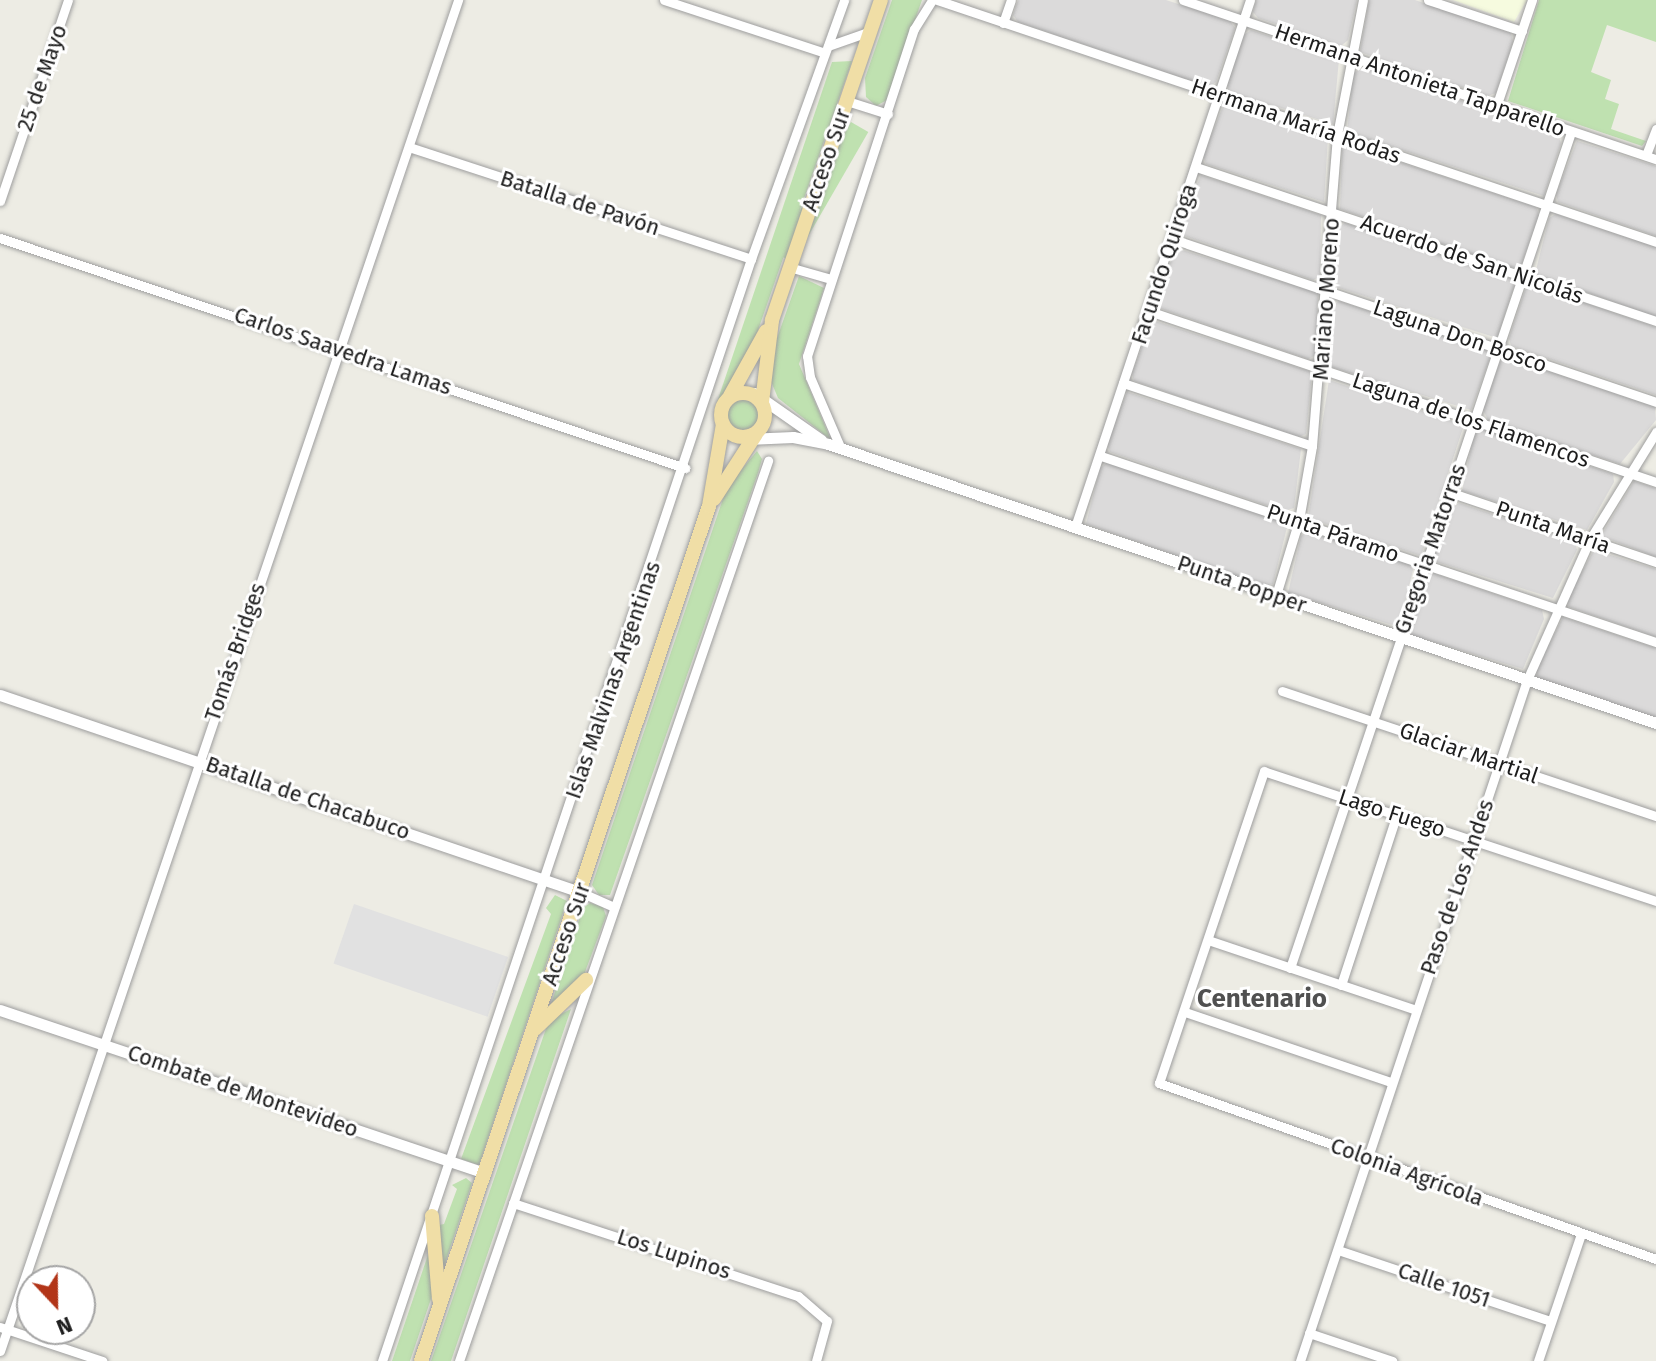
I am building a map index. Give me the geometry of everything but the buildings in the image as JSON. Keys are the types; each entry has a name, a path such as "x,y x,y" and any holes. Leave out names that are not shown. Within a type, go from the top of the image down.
{"main road":[{"name":"Acceso Sur","path":"709,506 751,438 772,320 881,0"},
{"name":"Acceso Sur","path":"421,1361 709,506 727,401 772,320"},
{"path":"727,401 741,392 760,397"},
{"path":"723,424 734,438 751,438"},
{"path":"532,1032 586,980"},
{"path":"432,1216 439,1308"}],"street":[{"name":"25 de Mayo","path":"0,201 68,0"},
{"name":"Tomás Bridges","path":"0,1351 4,1328 458,0"},
{"path":"664,0 827,49 871,31"},
{"name":"Islas Malvinas Argentinas","path":"382,1361 685,468 751,259 844,0"},
{"path":"841,449 807,366 831,279 920,12 935,0"},
{"name":"Hermana María Rodas","path":"935,0 1656,242"},
{"path":"1003,23 1011,0"},
{"name":"Hermana Antonieta Tapparello","path":"1183,0 1651,157"},
{"name":"Facundo Quiroga","path":"1075,527 1250,0"},
{"name":"Mariano Moreno","path":"1276,595 1299,520 1312,446 1322,370 1337,135 1363,0"},
{"path":"1428,0 1522,31"},
{"path":"1497,104 1532,0"},
{"path":"847,101 888,114"},
{"path":"1651,157 1656,129"},
{"name":"Gregoria Matorras","path":"1290,968 1571,132"},
{"name":"Batalla de Pavón","path":"409,147 751,259"},
{"name":"Acuerdo de San Nicolás","path":"1196,167 1656,321"},
{"name":"Carlos Saavedra Lamas","path":"0,238 337,347 685,468"},
{"name":"Laguna Don Bosco","path":"1173,239 1656,402"},
{"path":"789,267 831,279"},
{"name":"Laguna de los Flamencos","path":"1149,311 1656,482"},
{"path":"1123,383 1312,446"},
{"name":"Punta Popper","path":"760,397 828,444"},
{"name":"Paso de Los Andes","path":"1300,1361 1527,680 1555,608 1590,539 1628,472 1656,432"},
{"path":"726,479 755,450 793,437"},
{"name":"Punta Popper","path":"751,438 793,437 828,444 1656,723"},
{"name":"Punta Páramo","path":"1101,456 1656,642"},
{"path":"459,1361 586,980 768,461"},
{"name":"Punta María","path":"1449,492 1656,562"},
{"name":"Glaciar Martial","path":"1282,691 1656,816"},
{"name":"Batalla de Chacabuco","path":"0,695 545,879 613,907"},
{"name":"Lago Fuego","path":"1208,940 1264,771 1656,901"},
{"path":"1341,985 1397,814"},
{"path":"1391,1082 1185,1012 1208,940 1416,1010"},
{"name":"Combate de Montevideo","path":"0,1010 485,1173"},
{"name":"Colonia Agrícola","path":"1185,1012 1159,1083 1656,1259"},
{"name":"Los Lupinos","path":"513,1203 781,1287 827,1321 816,1361"},
{"path":"1538,1361 1581,1234"},
{"name":"Calle 1051","path":"1338,1250 1550,1321"},
{"path":"4,1328 102,1361"},
{"path":"1309,1333 1378,1359 1392,1361"}],"shaded area":[{"path":"1018,0 1166,0 1230,21 1235,28 1216,82 1209,87 1018,22 1013,15"},
{"path":"1256,0 1357,0 1348,40 1341,46 1258,18 1253,12"},
{"path":"1369,0 1415,0 1511,33 1513,42 1496,93 1488,96 1360,52"},
{"path":"1453,0 1527,0 1514,22"},
{"path":"1251,30 1339,59 1333,124 1229,92 1227,83 1244,35"},
{"path":"1365,67 1558,135 1561,143 1544,196 1347,132 1353,73"},
{"path":"1224,104 1328,137 1324,202 1206,164 1203,156"},
{"path":"1577,141 1656,166 1656,236 1558,202 1556,194"},
{"path":"1348,145 1536,207 1539,215 1521,266 1513,268 1340,209 1342,150"},
{"path":"1201,175 1321,215 1320,277 1313,280 1182,235 1180,227"},
{"path":"1556,214 1656,247 1656,317 1535,274 1549,218"},
{"path":"1345,223 1512,279 1515,284 1497,338 1336,287 1335,229"},
{"path":"1176,248 1318,293 1316,355 1308,359 1159,308 1156,300"},
{"path":"1532,285 1656,327 1656,395 1511,346 1509,338 1525,290"},
{"path":"1339,301 1487,350 1490,358 1471,410 1331,367 1332,306"},
{"path":"1152,320 1312,372 1306,434 1299,437 1134,381 1132,373"},
{"path":"1507,357 1655,407 1656,420 1620,464 1488,420 1483,410 1500,361"},
{"path":"1329,380 1464,425 1421,556 1308,518"},
{"path":"1127,392 1301,449 1294,508 1284,511 1110,452 1107,444"},
{"path":"1482,429 1613,474 1614,482 1587,530 1462,491 1474,434"},
{"path":"1107,463 1288,523 1273,584 1264,586 1086,524 1100,468"},
{"path":"1634,481 1656,488 1656,557 1601,536"},
{"path":"1459,503 1575,542 1577,550 1553,598 1437,562 1435,554 1451,508"},
{"path":"1308,531 1414,566 1399,627 1288,593 1301,536"},
{"path":"1594,550 1656,569 1656,637 1569,607 1567,598"},
{"path":"1433,573 1542,610 1544,619 1523,669 1411,635 1426,578"},
{"path":"1563,617 1656,648 1656,719 1538,678 1536,670"},
{"path":"354,904 508,957 488,1017 333,964"}],"green space":[{"path":"892,0 922,0 887,100 876,106 866,97 865,78"},
{"path":"1539,0 1656,0 1656,42 1607,25 1591,72 1611,80 1605,99 1619,104 1611,129 1646,141 1642,146 1508,101"},
{"path":"852,61 749,356 715,408 832,62"},
{"path":"851,122 868,132 793,263 776,253"},
{"path":"799,276 824,288 799,364 831,440 778,398 770,379 771,355"},
{"path":"743,400 755,404 759,416 755,428 743,432 731,428 727,416 731,404"},
{"path":"757,451 762,459 758,473 610,895 599,895 592,885 727,487"},
{"path":"555,895 567,901 479,1165 461,1159 551,914 546,908"},
{"path":"590,903 603,907 606,916 582,980 550,1007 583,908"},
{"path":"571,1009 451,1361 431,1361 549,1020"},
{"path":"466,1178 472,1183 441,1275 439,1225 444,1224 457,1189 452,1185"},
{"path":"431,1246 432,1296 410,1361 392,1361"}],"district":[{"name":"Centenario","path":"1262,999"}]}
